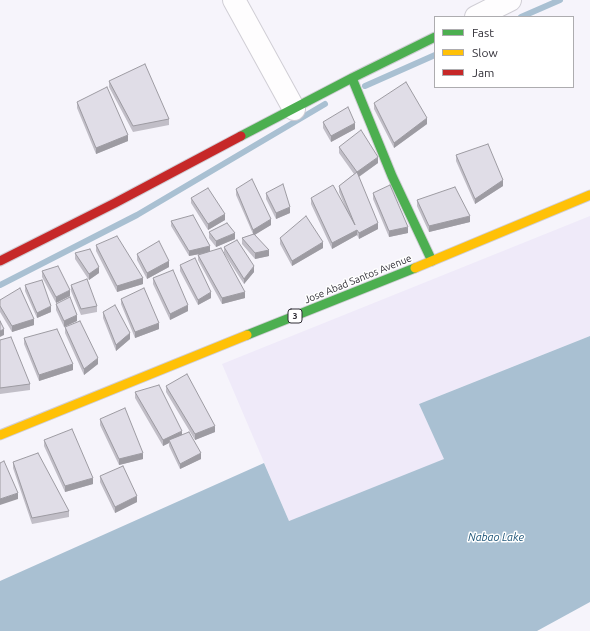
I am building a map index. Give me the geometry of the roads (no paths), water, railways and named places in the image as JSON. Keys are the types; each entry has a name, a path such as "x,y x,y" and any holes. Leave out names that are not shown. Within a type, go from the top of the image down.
{"main road":[{"path":"0,261 115,203 352,78 434,37"},
{"path":"352,78 392,176 432,261"},
{"name":"Jose Abad Santos Avenue","path":"0,435 432,261 590,195"}],"street":[{"path":"234,0 294,109"},
{"path":"478,16 510,0"}],"water":[{"name":"Nabao Lake","path":"590,336 590,602 537,631 0,631 0,581 264,463 289,521 444,459 419,404"}],"waterway":[{"path":"523,16 560,0"},
{"path":"365,86 434,55"},
{"path":"0,285 137,215 325,104"}]}
